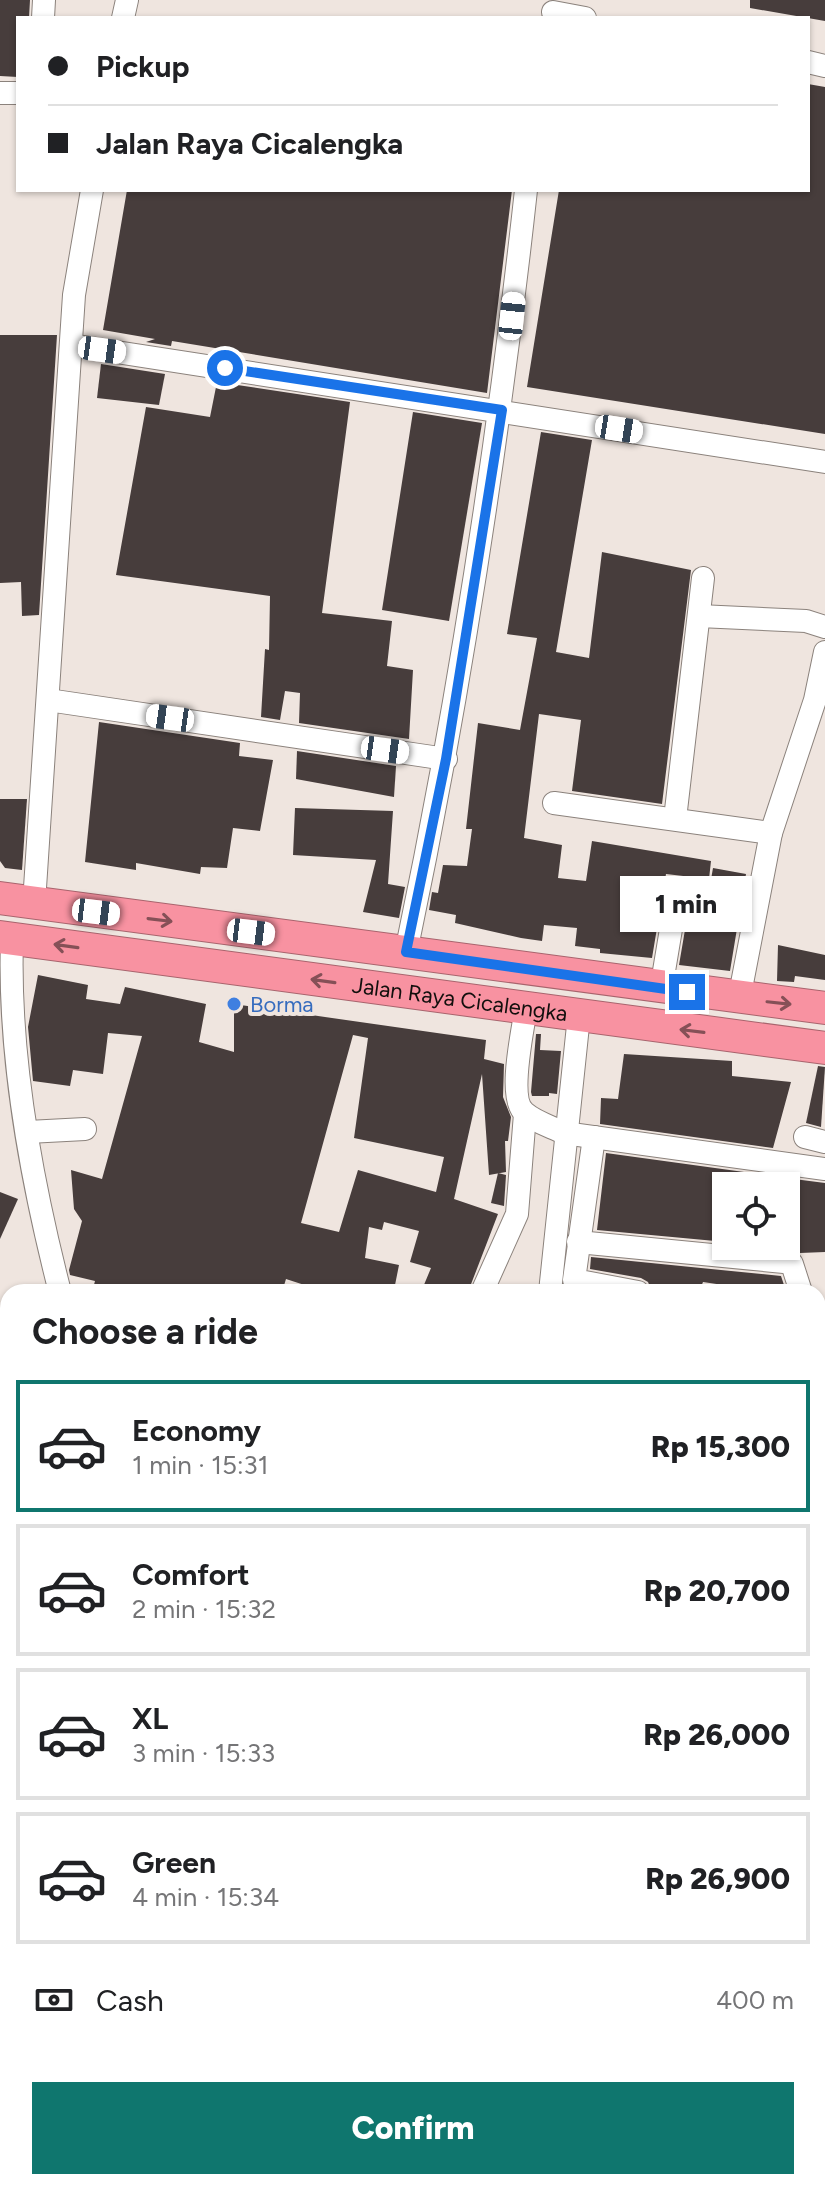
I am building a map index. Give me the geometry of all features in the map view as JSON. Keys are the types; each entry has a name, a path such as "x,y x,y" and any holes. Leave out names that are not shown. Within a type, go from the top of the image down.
{"highway":[{"name":"Jalan Raya Cicalengka","path":"0,898 661,989 825,1008"},
{"name":"Jalan Raya Cicalengka","path":"6,938 825,1048"}],"street":[{"path":"553,10 577,16"},
{"path":"34,903 74,295 92,192"},
{"path":"406,952 446,759 502,410 526,192"},
{"path":"71,345 825,462"},
{"path":"675,819 703,578"},
{"path":"699,616 806,621 825,627"},
{"path":"739,999 771,833 815,700 825,652"},
{"path":"48,700 446,759"},
{"path":"554,803 771,833"},
{"path":"661,989 675,905"},
{"path":"6,938 10,1005 28,1132 58,1284"},
{"path":"526,1008 516,1086 518,1104 525,1114 564,1133 825,1169"},
{"path":"551,1284 564,1133 579,1016"},
{"path":"486,1284 517,1214 525,1114"},
{"path":"28,1132 85,1129"},
{"path":"594,1137 574,1280 595,1284"},
{"path":"578,1242 784,1262 792,1264 799,1284"}],"building":[{"path":"0,0 30,0 29,16 16,16 16,77 0,76"},
{"path":"750,0 825,0 825,21 810,16 750,8"},
{"path":"810,84 825,87 825,434 527,387 559,192 810,192"},
{"path":"127,192 512,192 487,393 172,341 171,346 146,342 155,339 103,330"},
{"path":"0,335 57,335 39,615 22,616 21,582 0,583"},
{"path":"101,364 165,374 159,405 97,398"},
{"path":"217,382 350,402 322,613 392,621 387,666 413,670 409,739 299,723 300,693 285,691 280,720 261,717 265,649 269,650 270,596 116,575 146,407 210,417"},
{"path":"413,412 482,423 449,621 382,610"},
{"path":"541,432 592,440 556,652 589,658 602,552 691,570 662,804 572,791 581,720 539,714 524,838 562,845 558,878 586,881 592,841 711,861 709,879 666,874 652,958 600,953 600,949 575,946 577,928 544,925 542,941 455,923 456,915 429,910 432,892 438,893 443,865 467,866 472,829 466,829 478,723 520,730 537,638 507,634"},
{"path":"99,722 240,743 239,756 273,760 260,831 233,828 227,868 201,867 200,874 136,863 136,870 85,862"},
{"path":"297,751 396,766 394,797 296,779"},
{"path":"0,799 27,799 22,870 5,868 0,861"},
{"path":"295,808 393,811 388,884 405,887 399,918 363,912 376,860 293,855"},
{"path":"713,868 746,874 730,971 679,965 687,918 704,920"},
{"path":"778,945 825,955 825,980 795,976 794,982 777,981"},
{"path":"38,975 88,985 86,999 120,1004 125,987 206,1004 199,1042 234,1052 234,1004 486,1040 484,1059 504,1064 503,1097 511,1117 508,1141 505,1141 506,1172 489,1175 482,1074 454,1199 498,1214 471,1284 424,1284 431,1268 410,1262 419,1231 384,1222 382,1230 369,1227 365,1258 399,1265 395,1284 301,1284 286,1279 284,1284 94,1284 95,1281 70,1275 82,1221 74,1209 71,1170 102,1179 142,1036 108,1033 103,1074 73,1070 70,1086 33,1081 28,1027","holes":["353,1035 368,1038 354,1138 444,1157 436,1192 358,1170 339,1232 301,1223"]},
{"path":"536,1034 541,1034 540,1050 561,1051 557,1094 532,1096"},
{"path":"624,1054 732,1061 732,1076 791,1082 773,1148 600,1124 601,1098 618,1099"},
{"path":"818,1066 825,1067 821,1127 806,1123"},
{"path":"606,1153 744,1172 712,1172 712,1241 597,1230"},
{"path":"498,1173 506,1175 504,1206 491,1203"},
{"path":"800,1180 825,1183 825,1252 800,1253"},
{"path":"0,1192 18,1199 0,1239"},
{"path":"591,1257 781,1276 784,1284 649,1284 641,1278 590,1269"}],"place":[{"name":"Borma","path":"234,1004"}],"route":[{"path":"225,368 502,410 446,759 406,952 687,992"}]}
